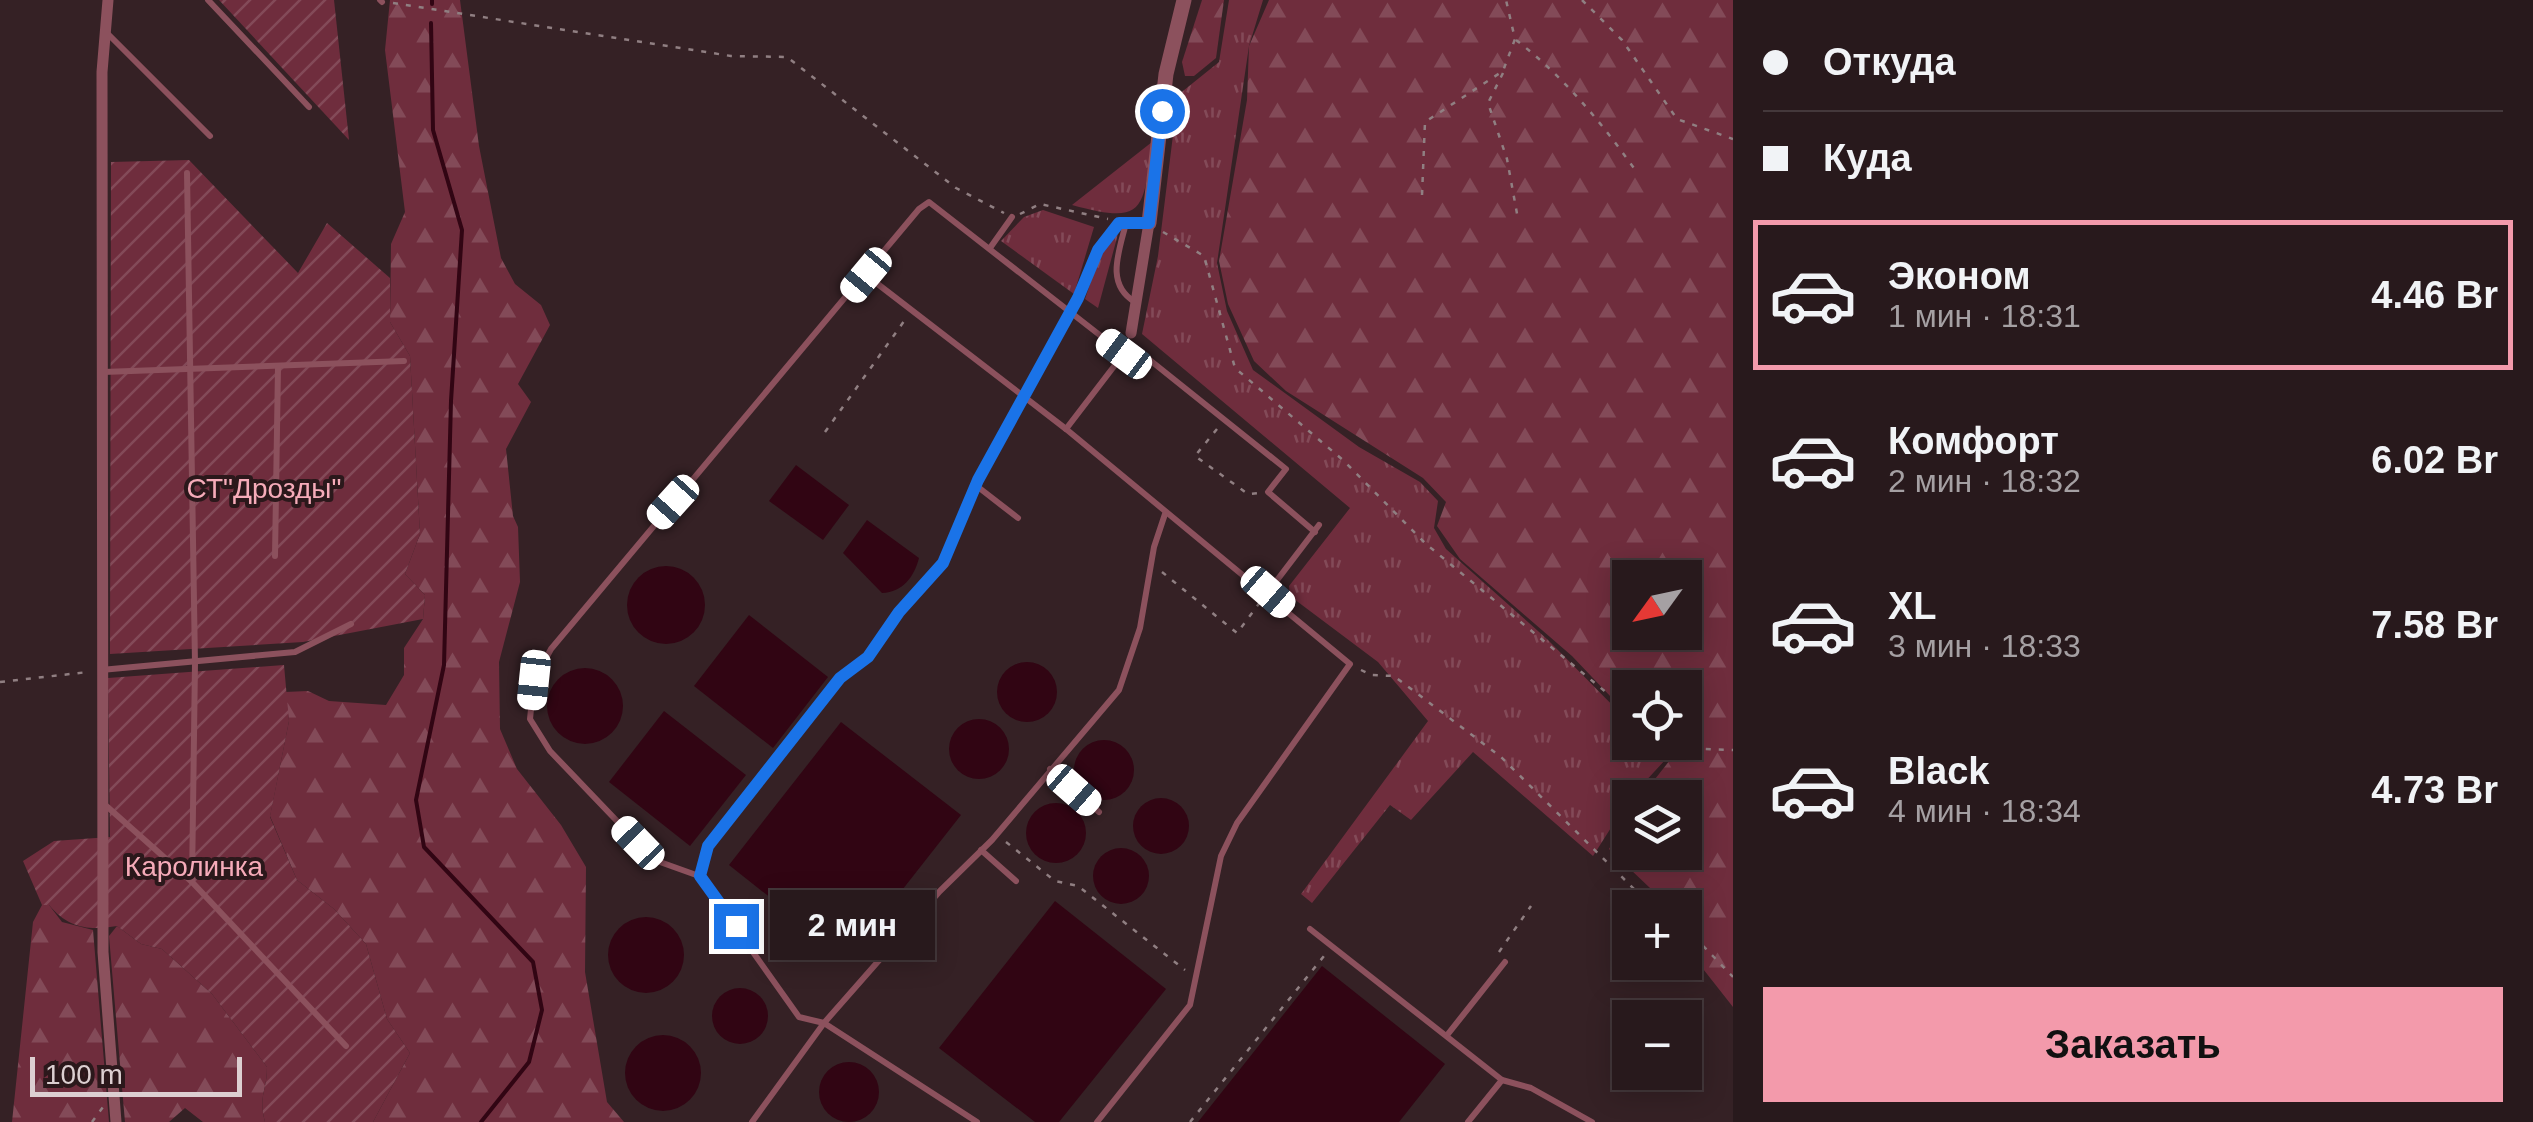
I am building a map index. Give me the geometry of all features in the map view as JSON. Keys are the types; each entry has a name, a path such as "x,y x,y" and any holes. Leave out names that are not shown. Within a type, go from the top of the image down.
{"street":[{"path":"108,0 100,670 103,952 116,1122"},
{"path":"1131,339 1166,74 1184,0"}],"lane":[{"path":"208,0 309,107"},
{"path":"106,31 210,136"},
{"path":"187,173 195,663 192,882"},
{"path":"977,1122 824,1023 799,1017 700,876 660,862 550,751 530,719 534,680 551,649 652,525 735,434 919,208 929,202 1124,354"},
{"path":"990,249 1012,217"},
{"path":"700,876 708,846 840,678 868,657 899,612 943,563 1098,250 1122,223 1149,223"},
{"path":"1122,223 1115,268 1119,288 1136,302"},
{"path":"866,275 1066,429 1165,514 1268,592 1350,664 1237,823 1221,856 1190,1005 1098,1122"},
{"path":"1066,429 1124,354 1131,339 1286,468 1268,492 1317,528 1268,592"},
{"path":"103,372 404,361"},
{"path":"276,556 278,366"},
{"path":"978,488 1018,518"},
{"path":"752,1122 824,1023 996,834 1119,690 1140,628 1151,563 1165,514"},
{"path":"100,670 295,652 352,624"},
{"path":"1050,769 1099,812"},
{"path":"102,802 192,882 346,1046"},
{"path":"981,850 1016,880"},
{"path":"1310,929 1502,1080 1531,1088 1592,1122"},
{"path":"1448,1034 1504,962"},
{"path":"1468,1122 1502,1080"}],"path":[{"path":"1506,0 1515,39 1488,103 1506,159 1518,220"},
{"path":"1582,0 1622,40 1678,119 1733,139"},
{"path":"381,1 731,56 787,56 956,188 1012,217 1040,204 1074,208 1122,223"},
{"path":"1515,39 1542,60 1598,118 1636,171"},
{"path":"1422,195 1425,122 1503,71"},
{"path":"1149,223 1204,256 1235,368 1344,461 1426,544 1612,697"},
{"path":"825,432 910,312"},
{"path":"1225,420 1194,456 1248,494 1268,492"},
{"path":"1151,563 1237,633 1268,592"},
{"path":"1350,664 1371,675 1394,676 1501,757 1635,890"},
{"path":"0,682 100,670"},
{"path":"1702,749 1733,750"},
{"path":"996,834 1054,881 1078,886 1198,980"},
{"path":"1504,962 1496,956 1530,906"},
{"path":"1702,945 1733,977"},
{"path":"1190,1122 1332,946"}],"green space":[{"path":"219,0 334,0 349,140"},
{"path":"390,0 460,0 479,146 501,258 515,284 541,305 550,325 518,384 531,402 506,449 513,516 518,527 520,582 499,662 500,729 517,769 561,825 586,867 585,972 607,1102 624,1122 373,1122 410,1053 387,1019 366,944 334,909 297,880 270,816 289,721 285,692 308,691 329,701 386,705 404,675 404,648 423,619 425,595 405,574 420,534 410,356 390,322 391,244 405,212 385,50"},
{"path":"1202,0 1224,0 1216,58 1194,76 1185,76 1182,62"},
{"path":"1229,0 1263,0 1249,46 1217,263 1227,311 1253,370 1359,447 1420,482 1438,501 1434,528 1446,549 1548,640 1612,705 1612,760 1665,760 1647,780 1612,780 1612,826 1593,856 1473,752 1411,820 1390,805 1312,903 1301,894 1428,721 1378,662 1290,596 1289,586 1350,508 1142,334 1158,256 1178,95 1219,62"},
{"path":"1269,0 1733,0 1733,1007 1702,968 1702,890 1652,890 1631,870 1702,870 1702,780 1654,780 1670,760 1702,760 1702,670 1612,670 1612,698 1572,656 1460,559 1437,526 1446,502 1423,478 1286,391 1254,361 1228,304 1219,261 1247,100 1249,46"},
{"path":"1152,142 1146,184 1136,207 1114,213 1072,205"},
{"name":"СТ\"Дрозды\"","path":"189,160 298,273 327,223 390,278 390,322 410,356 420,534 405,574 425,595 423,619 303,642 110,654 111,162"},
{"path":"1043,210 1094,227 1074,294 1001,241 1024,217"},
{"path":"1118,234 1098,308 1085,299 1101,252"},
{"name":"Каролинка","path":"284,665 289,721 270,817 297,880 334,909 366,944 387,1019 410,1053 373,1122 265,1122 267,1067 212,994 162,949 141,944 117,926 88,928 71,923 49,905 42,905 23,861 54,841 110,837 108,678"},
{"path":"42,905 49,905 62,922 93,930 109,1122 12,1122 33,922"},
{"path":"117,926 141,944 162,949 212,994 267,1067 265,1122 203,1122 185,1108 169,1122 125,1122 109,936"}],"shaded area":[{"path":"796,465 849,505 823,540 769,501"},
{"path":"867,520 919,558 911,577 896,590 882,593 843,553"},
{"path":"666,566 681,569 693,578 702,590 702,620 693,632 681,641 666,644 651,641 639,632 630,620 627,605 630,590 639,578 651,569"},
{"path":"749,615 828,677 773,748 694,686"},
{"path":"1027,662 1048,671 1057,692 1048,713 1027,722 1006,713 997,692 1006,671"},
{"path":"585,668 600,670 612,679 621,691 621,721 612,733 600,742 585,744 570,742 558,733 549,721 547,706 549,691 558,679 570,670"},
{"path":"664,711 746,775 690,846 609,782"},
{"path":"979,719 1000,728 1009,749 1000,770 979,779 958,770 949,749 958,728"},
{"path":"841,722 961,815 848,959 729,865"},
{"path":"1104,740 1125,749 1134,770 1125,791 1104,800 1083,791 1074,770 1083,749"},
{"path":"1161,798 1180,807 1189,826 1180,845 1161,854 1142,845 1133,826 1142,807"},
{"path":"1056,803 1077,812 1086,833 1077,854 1056,863 1035,854 1026,833 1035,812"},
{"path":"1121,848 1140,857 1149,876 1140,895 1121,904 1102,895 1093,876 1102,857"},
{"path":"1055,901 1166,989 1059,1122 1035,1122 939,1048"},
{"path":"646,917 661,919 673,928 682,940 682,970 673,982 661,991 646,993 631,991 619,982 610,970 608,955 610,940 619,928 631,919"},
{"path":"1322,966 1445,1064 1399,1122 1198,1122"},
{"path":"740,988 759,997 768,1016 759,1035 740,1044 721,1035 712,1016 721,997"},
{"path":"663,1035 678,1037 690,1046 699,1058 699,1088 690,1100 678,1109 663,1111 648,1109 636,1100 627,1088 625,1073 627,1058 636,1046 648,1037"},
{"path":"849,1062 870,1071 879,1092 870,1113 849,1122 828,1113 819,1092 828,1071"}],"waterway":[{"path":"431,23 433,130 462,230 451,401 444,665 416,800 424,847 533,962 542,1010 529,1062 481,1122"}],"route":[{"path":"736,926 700,876 708,846 840,678 868,657 899,612 943,563 978,488 978,480 1078,298 1098,250 1119,223 1149,223 1162,111"}]}
